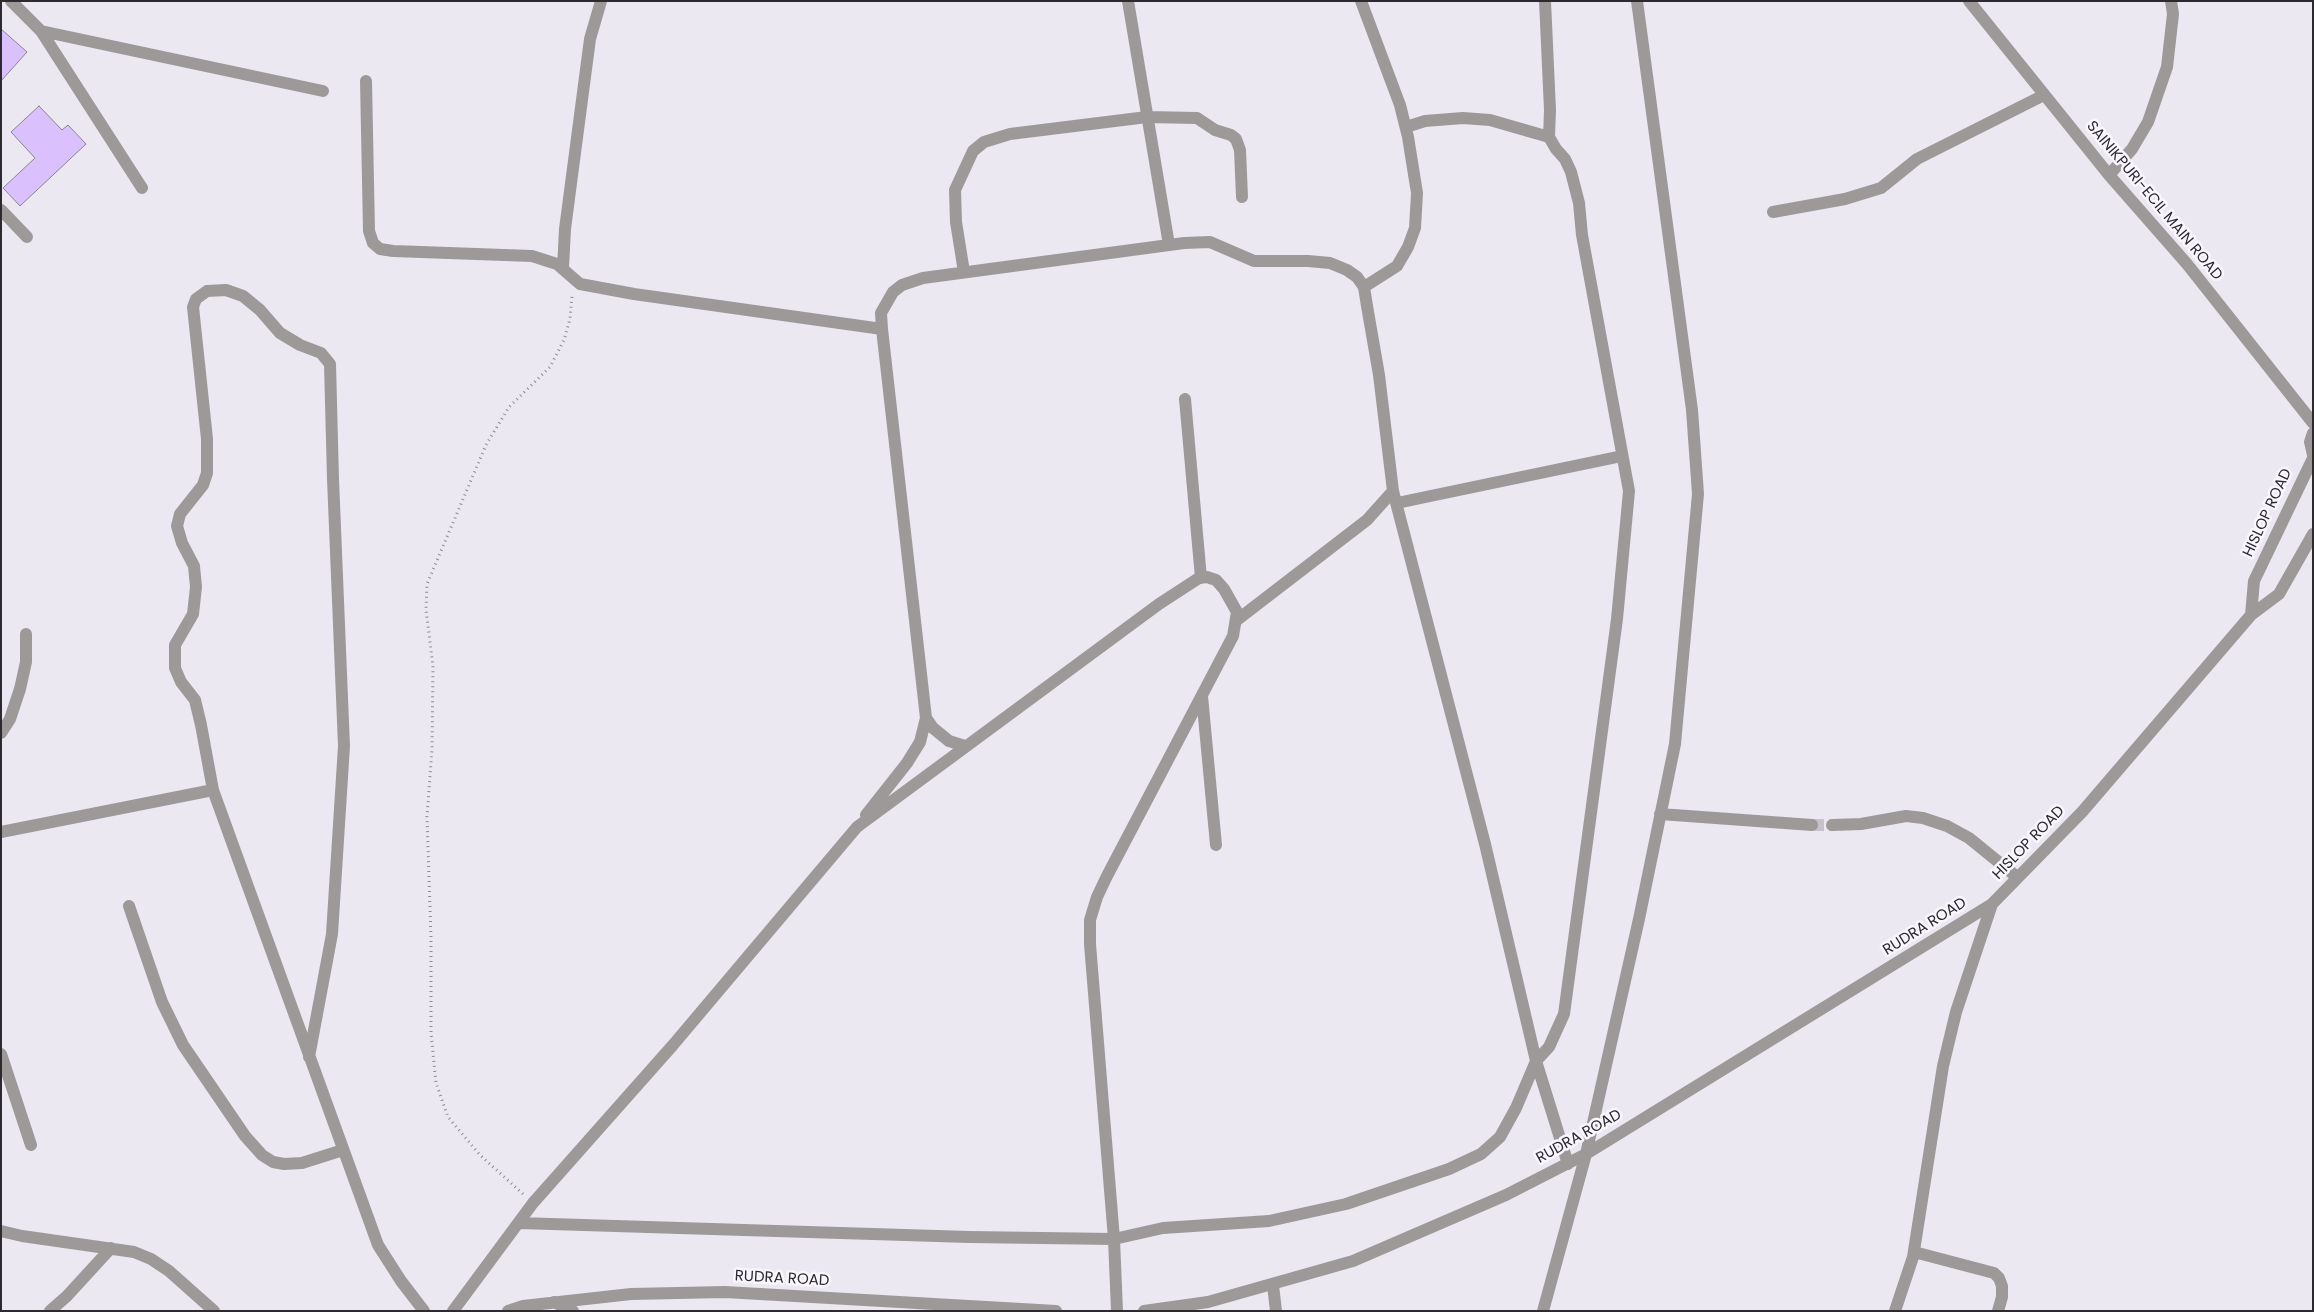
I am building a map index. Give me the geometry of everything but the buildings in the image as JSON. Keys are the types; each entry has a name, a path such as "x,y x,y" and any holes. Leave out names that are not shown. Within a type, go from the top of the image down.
{"street":[{"path":"11,1 41,31 142,188"},
{"path":"563,268 565,229 590,39 601,1"},
{"path":"1128,1 1169,245"},
{"path":"1360,1 1400,105 1406,127 1417,193 1415,228 1408,247 1396,266 1364,287"},
{"path":"518,1223 949,1237 1114,1239 1163,1228 1269,1221 1346,1204 1449,1170 1481,1154 1500,1137 1516,1108 1536,1060 1549,1047 1564,1014 1617,619 1629,492 1582,235 1579,203 1571,172 1565,159 1549,137 1550,110 1546,1"},
{"path":"1543,1311 1586,1154 1639,919 1675,744 1698,494 1692,410 1637,1"},
{"name":"SAINIKPURI-ECIL MAIN ROAD","path":"1969,1 2109,175 2187,264 2313,423"},
{"path":"2109,175 2132,149 2148,122 2167,67 2174,14 2171,1"},
{"path":"41,31 324,91"},
{"path":"366,81 369,231 373,243 380,249 532,256 548,260 563,268 580,284 634,294 882,329"},
{"path":"1773,212 1845,199 1881,188 1917,159 2044,95"},
{"path":"964,272 956,222 955,190 973,151 984,142 1010,134 1147,118 1197,118 1216,130 1231,134 1236,139 1240,150 1242,197"},
{"path":"1406,127 1425,122 1463,118 1490,120 1549,137"},
{"path":"1,210 27,237"},
{"path":"453,1311 533,1203 673,1045 857,827 907,763 920,742 926,718 882,329 882,312 893,292 902,284 923,278 964,272 1169,245 1210,242 1254,260 1301,260 1330,263 1347,270 1357,277 1364,287 1379,375 1395,497 1485,844 1536,1060 1568,1164"},
{"path":"310,1057 332,934 344,746 332,479 330,364 321,353 300,345 280,333 260,310 243,296 226,290 207,291 196,299 193,307 207,439 207,473 203,485 180,514 177,526 182,543 194,566 196,587 193,614 175,644 175,668 181,682 195,700 212,790 378,1245 424,1311"},
{"path":"1185,399 1201,578"},
{"path":"2313,433 2310,442 2313,456"},
{"path":"1237,620 1395,497 1622,456"},
{"name":"HISLOP ROAD","path":"1895,1311 1914,1252 1943,1066 1956,1012 1992,904 2082,812 2251,615 2254,581 2313,456"},
{"path":"2251,615 2280,594 2313,534"},
{"path":"857,827 1158,604 1201,578 1216,580 1224,589 1237,612 1233,636 1107,876 1097,897 1090,920 1091,954 1114,1239 1117,1311"},
{"path":"1,733 10,719 20,689 26,662 26,634"},
{"path":"1202,696 1216,845"},
{"path":"926,718 932,728 949,741 965,746"},
{"path":"1,832 212,790"},
{"path":"1660,814 1812,825"},
{"path":"1832,825 1861,824 1906,816 1923,818 1948,826 1969,838 2017,877"},
{"name":"RUDRA ROAD","path":"1144,1311 1208,1302 1353,1261 1401,1242 1506,1195 1586,1154 1992,904"},
{"path":"129,906 162,1002 183,1045 245,1136 262,1156 273,1162 284,1164 302,1163 343,1150"},
{"path":"1,1054 31,1145"},
{"path":"1,1231 22,1236 134,1252 151,1259 214,1311"},
{"path":"50,1311 67,1296 111,1248"},
{"path":"1914,1252 1994,1273 2000,1278 2002,1286 2002,1297 1998,1311"},
{"path":"1273,1285 1276,1311"},
{"name":"RUDRA ROAD","path":"508,1311 523,1306 631,1294 725,1292 1056,1311"},
{"path":"554,1302 573,1311"}],"path":[{"path":"533,1203 480,1154 448,1117 436,1083 431,1033 431,938 427,817 432,749 433,666 426,610 427,584 486,445 509,408 550,367 564,340 570,319 573,279"}],"tunnel":[{"path":"1812,825 1832,825"}]}
